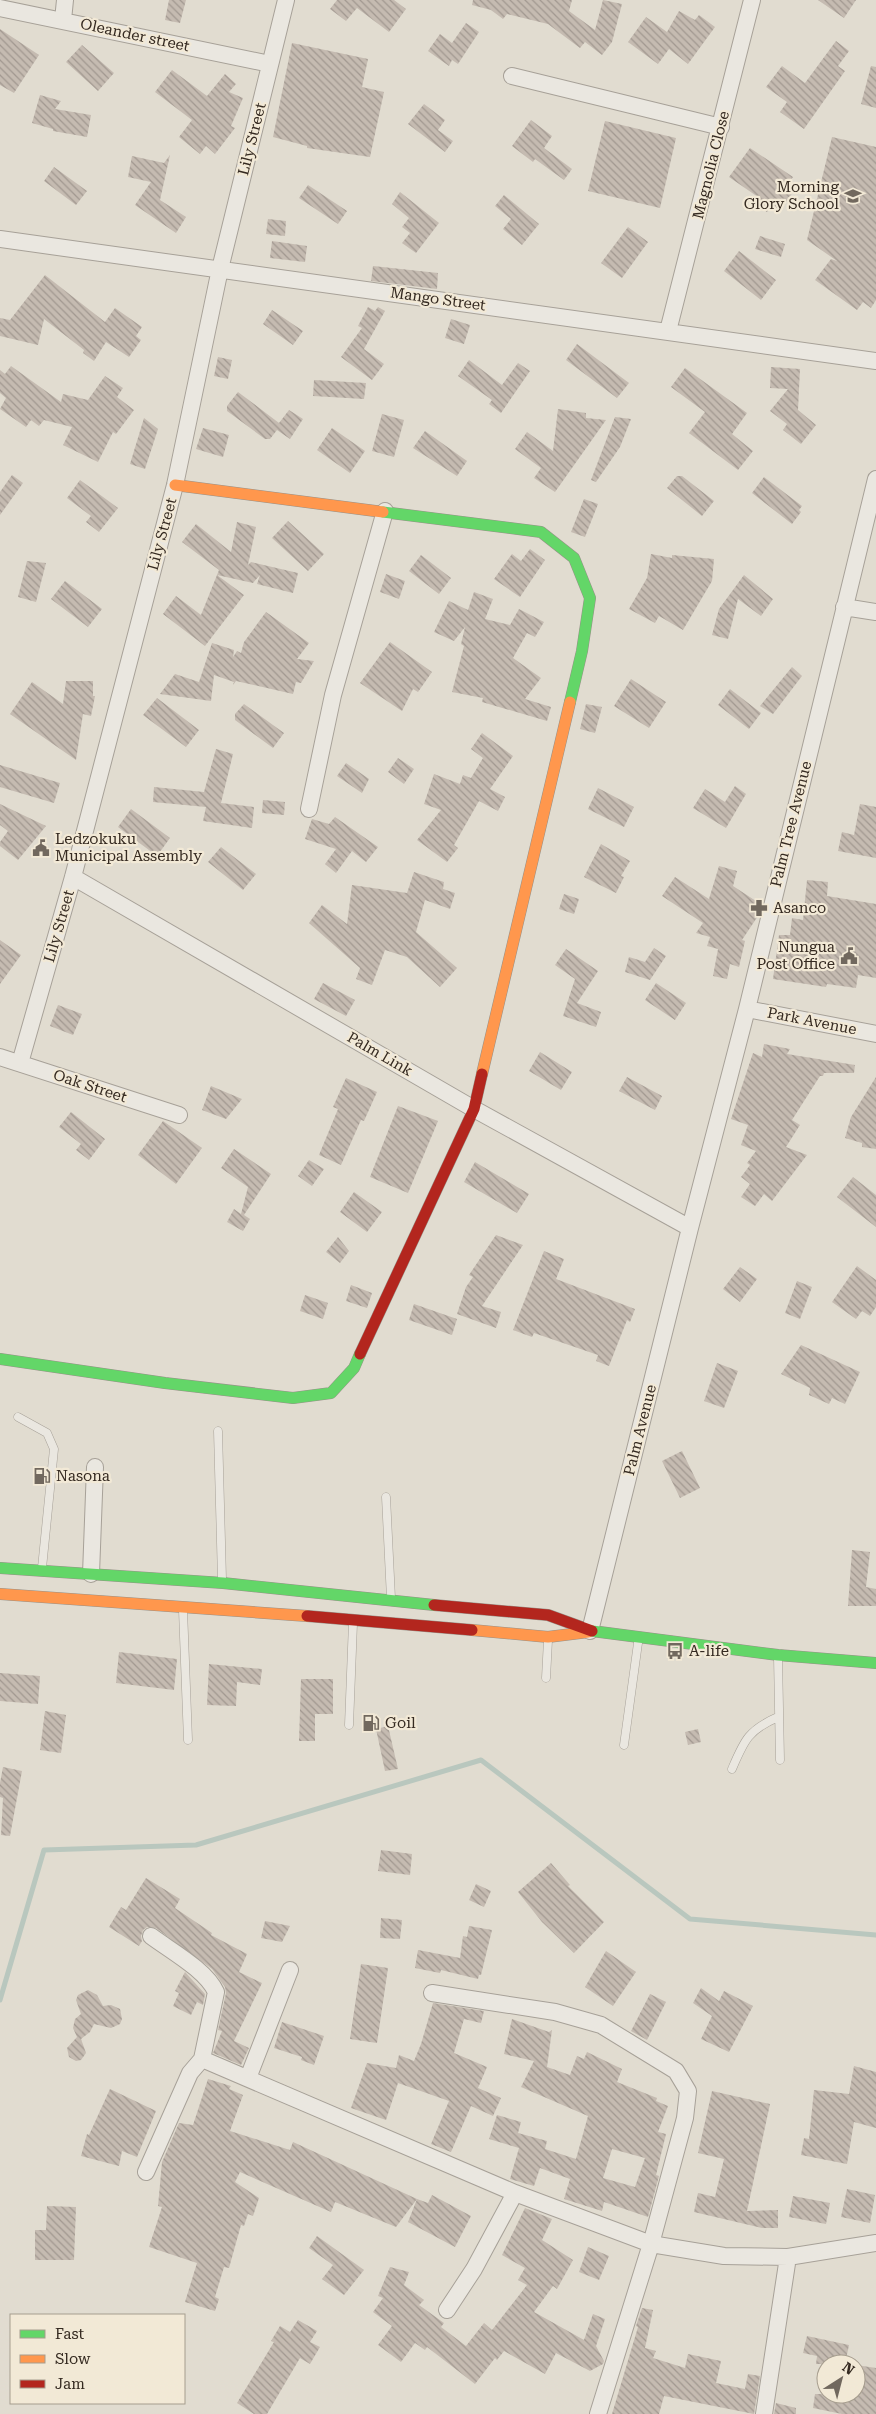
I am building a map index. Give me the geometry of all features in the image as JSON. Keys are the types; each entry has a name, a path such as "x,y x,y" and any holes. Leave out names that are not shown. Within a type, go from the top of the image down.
{"street":[{"path":"63,20 65,0"},
{"name":"Lily Street","path":"20,1063 73,878 175,484 220,270 286,0"},
{"name":"Magnolia Close","path":"668,331 752,0"},
{"name":"Oleander street","path":"0,8 270,64"},
{"path":"512,76 721,128"},
{"name":"Mango Street","path":"0,239 876,361"},
{"name":"Palm Tree Avenue","path":"690,1228 747,1009 876,479"},
{"path":"0,1359 165,1383 293,1398 331,1393 354,1368 474,1109 582,651 590,598 574,558 541,532 175,484"},
{"path":"309,809 340,667 385,511"},
{"path":"844,607 876,612"},
{"name":"Palm Link","path":"73,878 474,1109 690,1228"},
{"name":"Park Avenue","path":"747,1009 876,1034"},
{"name":"Oak Street","path":"0,1057 179,1115"},
{"name":"Palm Avenue","path":"590,1631 690,1228"},
{"path":"91,1574 96,1467"},
{"path":"0,1568 184,1582 222,1583 548,1615 590,1631 639,1639 778,1655 876,1663"},
{"path":"0,1594 353,1619 548,1636 590,1631"},
{"path":"146,2172 190,2073 202,2059 216,1992 212,1983 203,1975 151,1936"},
{"path":"248,2078 290,1970"},
{"path":"432,1993 555,2012 601,2024 676,2071 688,2091 685,2118 651,2244 598,2414"},
{"path":"202,2059 373,2134 515,2193 651,2244 724,2256 788,2257 876,2242"},
{"path":"447,2310 474,2269 515,2193"},
{"path":"764,2414 788,2257"}],"lane":[{"path":"18,1417 47,1433 54,1448 42,1571"},
{"path":"218,1431 222,1583"},
{"path":"386,1498 391,1601"},
{"path":"182,1608 188,1740"},
{"path":"349,1725 353,1619"},
{"path":"546,1678 548,1636"},
{"path":"624,1745 639,1639"},
{"path":"778,1655 780,1760"},
{"path":"732,1769 743,1742 752,1731 778,1717"}],"building":[{"path":"169,0 186,0 180,23 165,20"},
{"path":"337,0 394,0 406,9 389,32 357,8 346,21 330,9"},
{"path":"473,0 572,0 569,11 595,30 603,0 622,4 612,42 602,55 585,42 580,48 548,24 507,14 503,19 491,10 472,5"},
{"path":"818,0 856,0 844,18"},
{"path":"679,11 695,20 699,15 715,27 688,64 669,49 658,64 628,42 646,17 667,32"},
{"path":"466,23 479,32 458,64 452,60 449,66 428,51 440,34 452,43"},
{"path":"0,29 39,55 14,93 0,85"},
{"path":"836,41 849,51 838,66 845,71 804,129 780,112 787,102 766,87 782,66 805,83"},
{"path":"292,43 368,59 362,87 384,92 370,157 307,148 307,146 273,137"},
{"path":"82,45 114,73 98,91 66,62"},
{"path":"871,66 876,67 876,108 861,104"},
{"path":"172,70 207,96 225,74 236,84 229,92 243,98 231,126 235,128 215,154 206,146 200,154 179,137 192,120 155,92"},
{"path":"40,95 61,101 55,109 91,115 87,137 53,131 53,129 32,123"},
{"path":"424,104 445,120 438,130 453,141 445,152 408,124"},
{"path":"531,120 552,136 544,148 572,169 564,180 535,159 533,162 512,146"},
{"path":"605,121 676,138 660,208 588,191"},
{"path":"832,137 876,147 876,300 871,308 863,302 857,310 815,280 831,259 837,261 807,240"},
{"path":"750,148 793,177 788,184 795,189 780,211 772,205 767,212 754,203 758,197 729,177"},
{"path":"170,155 160,200 186,217 176,233 135,205 151,182 128,177 132,156 164,163"},
{"path":"54,167 87,191 76,205 44,181"},
{"path":"308,185 347,211 338,224 299,198"},
{"path":"400,192 439,223 416,253 402,243 410,233 402,227 409,218 392,204"},
{"path":"504,195 539,224 522,245 503,229 511,219 495,206"},
{"path":"268,219 286,221 285,236 266,234"},
{"path":"628,227 648,242 622,278 601,263"},
{"path":"760,236 785,244 781,257 755,249"},
{"path":"272,241 307,246 305,262 270,258"},
{"path":"739,251 776,280 761,300 724,271"},
{"path":"373,266 438,273 437,289 371,281"},
{"path":"45,275 105,322 115,308 142,327 136,336 141,340 129,357 106,342 94,361 83,353 84,350 44,319 38,345 0,336 0,318 10,320"},
{"path":"368,307 375,311 378,307 385,311 364,349 384,364 372,380 341,357 362,328 358,326"},
{"path":"272,310 303,331 293,345 263,324"},
{"path":"451,319 470,325 464,344 445,338"},
{"path":"577,344 629,383 617,398 566,360"},
{"path":"218,357 232,360 228,379 214,376"},
{"path":"469,360 502,385 518,363 530,371 501,413 489,404 492,400 458,376"},
{"path":"11,366 61,402 63,394 88,400 105,376 123,388 117,397 134,410 116,434 113,432 98,462 63,445 72,427 44,420 39,426 31,420 26,427 0,409 6,398 0,393 0,370 5,374"},
{"path":"771,367 800,369 798,410 816,425 801,444 783,430 787,424 770,411 788,389 770,388"},
{"path":"685,368 747,413 732,434 753,451 738,470 689,433 705,412 671,387"},
{"path":"314,380 366,383 364,399 313,396"},
{"path":"238,392 279,423 289,410 303,419 290,439 277,430 270,439 265,439 227,411 227,406"},
{"path":"558,409 586,413 586,418 606,420 555,492 534,478 541,468 515,449 527,432 553,451"},
{"path":"382,414 404,420 394,457 372,451"},
{"path":"615,417 631,419 620,447 596,482 591,480"},
{"path":"144,418 158,429 145,469 130,464"},
{"path":"203,428 229,435 223,457 196,449"},
{"path":"332,428 365,451 350,473 317,450"},
{"path":"425,431 467,461 457,476 413,448"},
{"path":"12,475 23,483 0,515 0,492"},
{"path":"677,476 682,476 714,501 702,516 667,488"},
{"path":"764,477 802,506 799,510 801,512 792,524 752,493"},
{"path":"80,480 118,508 99,532 86,522 91,516 67,498"},
{"path":"584,499 598,504 585,537 571,532"},
{"path":"288,521 324,554 308,571 272,538"},
{"path":"237,522 256,527 248,565 251,562 298,573 293,593 257,584 260,575 253,583 217,575 219,570 182,542 196,524 231,552"},
{"path":"530,549 545,560 520,597 494,579 512,554 521,561"},
{"path":"651,554 672,558 672,555 714,559 712,581 683,630 659,616 655,623 629,609 647,578"},
{"path":"421,555 451,578 439,594 409,571"},
{"path":"27,561 46,563 36,602 18,597"},
{"path":"386,574 405,581 399,599 380,592"},
{"path":"217,575 244,595 205,646 163,614 176,596 201,615"},
{"path":"744,575 773,599 761,616 738,599 728,639 712,635 719,609"},
{"path":"65,581 102,609 88,627 51,599"},
{"path":"474,592 493,599 485,619 510,625 519,609 544,622 535,637 527,633 513,658 541,678 525,699 551,707 547,721 482,702 483,698 452,692 464,646 461,644 465,627 454,641 434,632 449,601 468,610"},
{"path":"266,612 309,643 297,659 314,661 301,683 296,682 293,694 236,681 233,685 234,682 214,675 211,701 160,694 175,674 199,682 212,643 234,650 233,657 237,651 241,653 244,642"},
{"path":"390,642 432,672 418,692 413,689 402,711 360,683"},
{"path":"792,667 802,676 773,714 760,706"},
{"path":"631,679 666,702 649,728 614,706"},
{"path":"66,681 93,681 93,696 95,696 91,716 83,714 76,760 10,714 32,682 63,704"},
{"path":"730,689 761,713 749,729 718,705"},
{"path":"157,698 199,730 186,747 143,715"},
{"path":"244,704 284,733 273,748 235,720 235,714"},
{"path":"586,704 602,707 595,733 580,729"},
{"path":"482,733 513,756 490,789 505,797 498,811 479,801 454,845 458,848 447,862 417,840 441,810 424,804 434,774 460,784 463,775 471,778 483,758 471,749"},
{"path":"216,749 233,754 221,803 254,807 252,828 203,821 206,807 153,802 154,787 204,792"},
{"path":"398,758 414,769 404,784 388,772"},
{"path":"346,763 369,779 362,793 337,776"},
{"path":"0,765 60,783 54,803 0,787"},
{"path":"735,786 746,794 726,828 693,808 705,789 725,802"},
{"path":"598,788 634,807 624,827 588,809"},
{"path":"263,800 285,802 284,815 262,813"},
{"path":"0,804 46,826 18,860 0,846 0,842 8,831 0,825"},
{"path":"860,804 876,807 876,858 838,851 842,832 854,835"},
{"path":"131,809 170,838 157,856 118,827"},
{"path":"335,817 378,847 366,862 352,851 336,873 325,864 336,849 305,839 312,819 329,824"},
{"path":"601,844 630,861 621,876 624,877 616,893 584,877"},
{"path":"221,847 256,874 243,890 208,862"},
{"path":"719,866 737,871 733,886 762,905 760,913 742,940 745,941 739,967 730,964 727,979 713,976 718,949 707,946 710,937 696,933 703,923 662,896 675,877 709,899"},
{"path":"414,872 444,882 443,889 455,893 450,909 425,900 416,932 457,968 440,987 407,957 385,950 372,985 356,979 360,968 309,923 322,905 347,924 352,885 407,893"},
{"path":"807,880 828,882 827,896 876,904 876,978 858,975 856,988 827,984 826,987 773,979 779,935 790,935 792,918 803,920"},
{"path":"564,894 579,899 574,914 559,909"},
{"path":"0,940 21,955 0,984"},
{"path":"654,948 666,956 650,980 625,972 629,957 645,962"},
{"path":"566,949 598,971 577,1003 601,1012 596,1027 563,1016 575,979 555,965"},
{"path":"323,983 355,1000 346,1016 314,999"},
{"path":"656,983 686,1003 675,1020 645,1000"},
{"path":"58,1005 82,1014 73,1035 50,1026"},
{"path":"764,1044 790,1049 787,1054 855,1065 854,1073 824,1073 823,1076 820,1076 792,1120 800,1125 786,1147 807,1155 772,1201 764,1194 755,1206 741,1197 750,1184 741,1177 750,1165 747,1163 756,1151 741,1145 748,1125 731,1119 753,1053 762,1057"},
{"path":"540,1052 572,1072 561,1090 529,1071"},
{"path":"627,1077 662,1096 655,1110 619,1091"},
{"path":"876,1077 876,1149 862,1147 862,1143 845,1138 851,1117"},
{"path":"346,1078 377,1092 364,1121 361,1120 341,1165 319,1155 338,1109 333,1107"},
{"path":"211,1086 242,1099 226,1119 202,1110"},
{"path":"398,1106 438,1121 408,1193 370,1177"},
{"path":"71,1112 105,1139 89,1160 76,1150 81,1144 59,1127"},
{"path":"163,1121 202,1148 176,1184 138,1155"},
{"path":"234,1149 271,1174 244,1215 250,1219 243,1231 227,1222 234,1209 241,1214 248,1187 221,1168"},
{"path":"309,1160 324,1169 312,1186 298,1176"},
{"path":"475,1162 529,1194 517,1213 464,1182"},
{"path":"853,1177 876,1195 876,1227 837,1197"},
{"path":"354,1192 382,1212 367,1232 340,1212"},
{"path":"496,1235 523,1245 482,1306 501,1312 496,1328 457,1314 466,1287 473,1277 469,1275"},
{"path":"338,1237 349,1251 340,1263 326,1252"},
{"path":"544,1251 564,1259 556,1279 635,1309 630,1322 627,1320 609,1366 596,1361 598,1355 534,1333 532,1337 513,1330"},
{"path":"857,1266 876,1280 876,1307 870,1316 862,1311 856,1319 832,1302"},
{"path":"740,1267 757,1279 740,1302 723,1289"},
{"path":"797,1281 812,1287 800,1319 785,1313"},
{"path":"351,1285 372,1293 367,1308 346,1301"},
{"path":"305,1295 328,1303 323,1319 300,1311"},
{"path":"414,1304 457,1319 452,1335 409,1320"},
{"path":"801,1345 860,1372 845,1404 832,1398 829,1404 809,1395 810,1388 781,1374"},
{"path":"717,1363 738,1371 724,1408 704,1401"},
{"path":"682,1451 700,1488 680,1498 662,1461"},
{"path":"852,1550 870,1552 866,1587 876,1589 876,1606 848,1606"},
{"path":"119,1652 177,1659 174,1690 116,1683"},
{"path":"209,1664 262,1669 260,1685 237,1682 236,1706 207,1705"},
{"path":"0,1673 40,1676 38,1704 0,1701"},
{"path":"301,1679 333,1679 333,1714 315,1714 315,1741 299,1741"},
{"path":"45,1711 66,1715 61,1753 40,1750"},
{"path":"388,1726 398,1769 385,1771 376,1729"},
{"path":"698,1729 701,1742 688,1745 685,1732"},
{"path":"3,1767 22,1771 10,1836 1,1835 3,1798 0,1797 0,1783"},
{"path":"381,1850 412,1854 410,1875 378,1871"},
{"path":"551,1863 570,1885 568,1886 604,1922 574,1953 542,1922 518,1892"},
{"path":"146,1878 180,1899 175,1908 212,1933 211,1935 247,1954 239,1972 262,1983 234,2041 249,2048 241,2065 213,2053 222,2031 218,2030 226,1993 225,1987 212,1969 156,1928 147,1927 143,1930 142,1941 139,1946 109,1927 121,1907 126,1910"},
{"path":"476,1884 491,1891 484,1907 469,1900"},
{"path":"381,1918 402,1920 400,1939 380,1938"},
{"path":"265,1921 290,1926 282,1942 261,1938"},
{"path":"469,1926 492,1930 481,1975 479,1975 478,1979 441,1970 440,1973 415,1968 418,1950 460,1958 463,1936 467,1937"},
{"path":"606,1951 636,1972 613,2006 585,1987"},
{"path":"361,1964 388,1968 377,2043 350,2039"},
{"path":"185,1972 205,1994 203,2005 197,2002 191,2015 173,2006 179,1993 175,1991"},
{"path":"701,1988 719,2001 724,1991 753,2006 729,2052 701,2039 712,2016 693,2003"},
{"path":"88,1990 97,1995 103,2006 111,2005 120,2009 122,2019 120,2024 111,2028 94,2024 90,2032 81,2039 86,2053 81,2060 76,2061 69,2057 67,2048 77,2037 73,2028 75,2019 81,2014 76,2000 78,1995"},
{"path":"650,1994 666,2002 647,2040 631,2031"},
{"path":"433,2003 484,2011 481,2023 464,2019 454,2053 487,2067 478,2088 501,2098 493,2116 471,2106 451,2152 431,2144 449,2101 398,2083 386,2120 351,2108 367,2063 396,2068 399,2055 414,2061"},
{"path":"512,2019 549,2032 552,2030 547,2067 570,2075 577,2056 584,2059 587,2052 622,2069 617,2082 657,2098 656,2101 668,2106 658,2132 666,2134 656,2175 659,2176 648,2217 604,2202 602,2211 564,2199 570,2179 540,2168 534,2186 510,2179 519,2148 489,2139 497,2115 521,2122 518,2133 547,2141 545,2149 576,2159 588,2116 521,2087 534,2061 504,2054","holes":["612,2149 645,2158 635,2187 603,2178"]},
{"path":"282,2022 324,2036 314,2065 301,2060 302,2057 274,2048"},
{"path":"854,2066 876,2072 876,2128 854,2122 847,2164 801,2155 804,2138 809,2139 814,2090 849,2094"},
{"path":"208,2079 231,2086 229,2089 243,2095 230,2131 290,2150 293,2142 417,2199 396,2227 335,2202 331,2212 240,2172 235,2182 259,2198 253,2216 248,2214 244,2226 241,2225 229,2268 224,2267 215,2297 219,2299 215,2311 185,2302 197,2263 149,2247 162,2207 158,2206 162,2162 179,2123 193,2125"},
{"path":"110,2089 156,2111 137,2157 122,2151 119,2166 81,2156 87,2134 89,2135"},
{"path":"712,2091 770,2104 747,2211 778,2210 778,2228 762,2228 694,2212 698,2193 715,2197 724,2159 698,2153"},
{"path":"847,2189 875,2195 870,2223 841,2217"},
{"path":"432,2195 471,2216 455,2247 408,2222 417,2199 428,2203"},
{"path":"793,2196 830,2203 826,2224 789,2217"},
{"path":"47,2206 76,2207 74,2260 35,2260 35,2230 46,2230"},
{"path":"525,2208 552,2219 542,2240 573,2260 557,2289 553,2286 534,2312 584,2340 593,2314 605,2319 596,2346 604,2361 603,2364 590,2371 556,2353 545,2374 504,2351 497,2360 495,2358 475,2384 427,2347 425,2350 415,2343 401,2362 378,2345 392,2326 373,2312 383,2298 378,2296 390,2267 409,2272 404,2285 424,2300 419,2305 444,2323 441,2327 466,2346 484,2323 492,2330 527,2285 518,2280 525,2268 502,2255"},
{"path":"317,2236 364,2270 344,2295 322,2279 333,2265 309,2248"},
{"path":"588,2247 609,2256 599,2280 579,2272"},
{"path":"642,2308 653,2310 645,2348 656,2351 653,2358 685,2368 688,2354 721,2361 716,2383 745,2389 748,2374 760,2376 754,2414 664,2396 659,2414 612,2414"},
{"path":"298,2320 317,2331 310,2342 320,2347 310,2364 300,2358 267,2414 254,2414 237,2403 274,2342 271,2341 280,2326 290,2332"},
{"path":"807,2336 849,2345 847,2354 816,2354 816,2356 803,2353"},
{"path":"866,2366 876,2368 876,2414 842,2414 813,2408 815,2394 816,2404 866,2404"},
{"path":"776,2403 796,2408 796,2414 774,2414"}],"waterway":[{"path":"0,2000 44,1850 196,1845 481,1760 690,1919 876,1935"}],"traffic: fast":[{"path":"383,512 541,532 574,558 590,598 582,651 570,702"},
{"path":"0,1359 165,1383 293,1398 331,1393 354,1368 360,1354"},
{"path":"0,1568 223,1583 434,1605"},
{"path":"592,1631 778,1655 876,1663"}],"traffic: slow":[{"path":"175,485 383,512"},
{"path":"482,1074 570,702"},
{"path":"0,1594 307,1616"},
{"path":"472,1630 548,1637 588,1632"}],"traffic: jam":[{"path":"360,1354 474,1109 482,1074"},
{"path":"434,1605 548,1615 592,1631"},
{"path":"307,1616 472,1630"}],"place":[{"name":"Morning Glory School","path":"853,196"},
{"name":"Ledzokuku Municipal Assembly","path":"41,848"},
{"name":"Asanco","path":"759,908"},
{"name":"Nungua Post Office","path":"849,956"},
{"name":"Nasona","path":"42,1476"},
{"name":"A-life","path":"675,1651"},
{"name":"Goil","path":"371,1723"}]}
